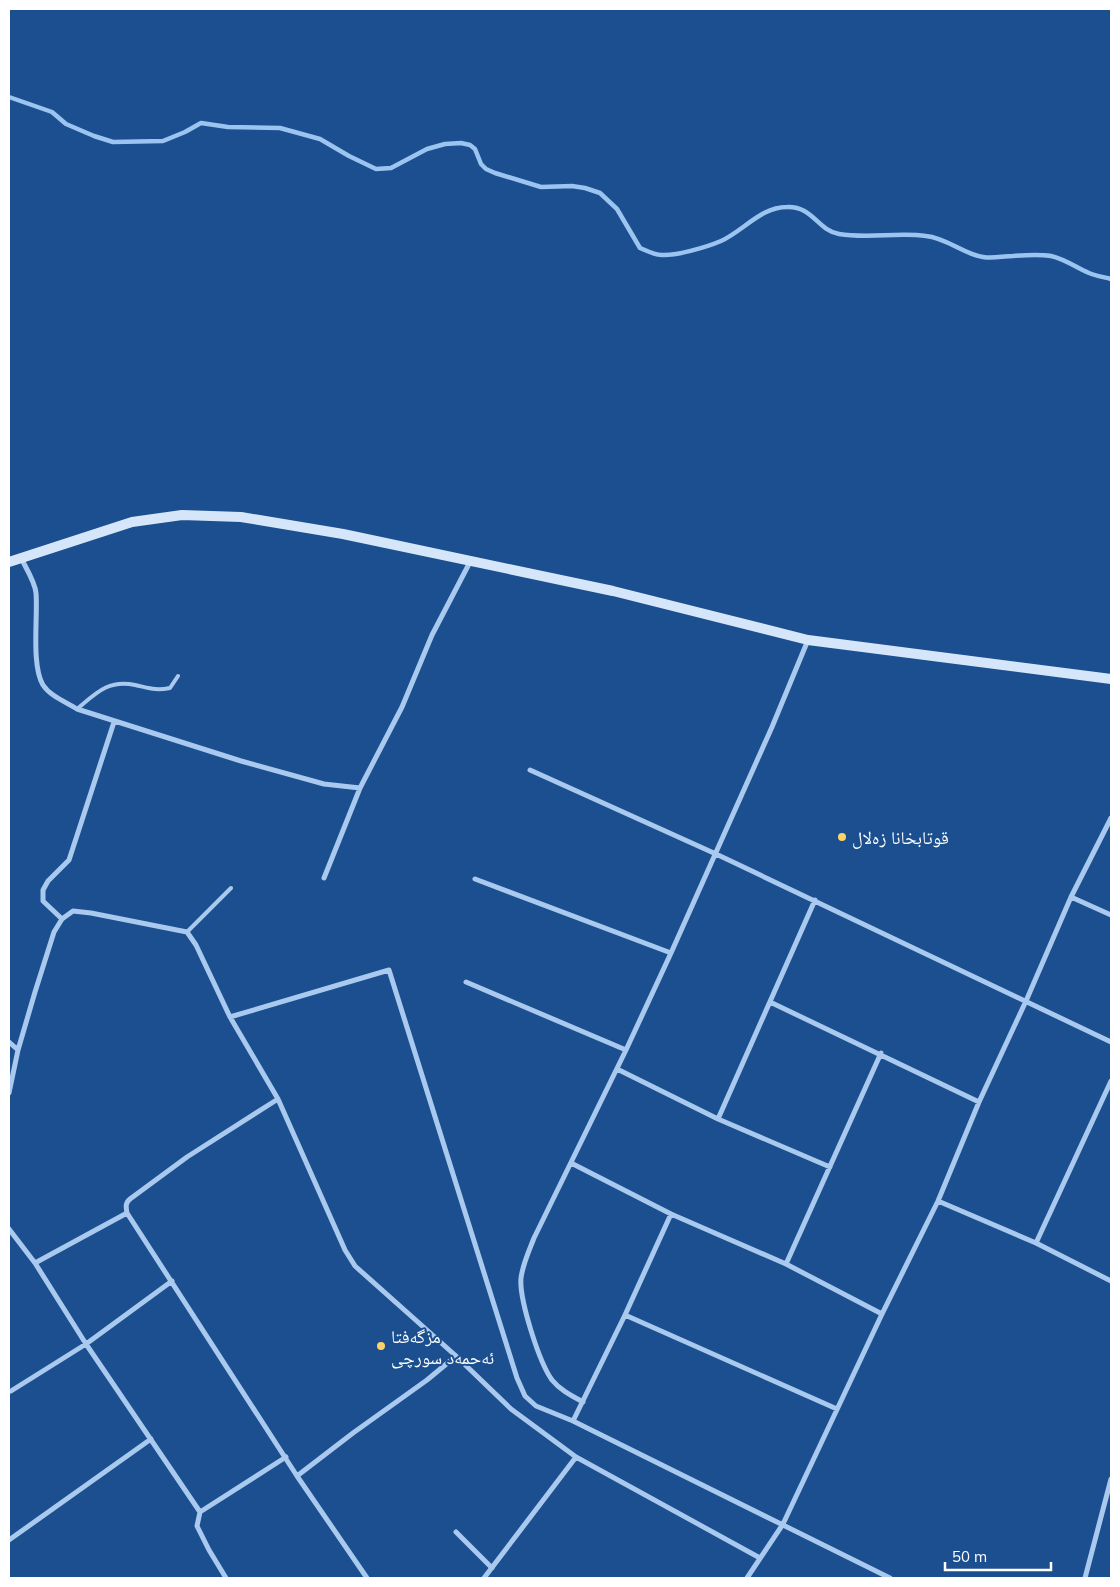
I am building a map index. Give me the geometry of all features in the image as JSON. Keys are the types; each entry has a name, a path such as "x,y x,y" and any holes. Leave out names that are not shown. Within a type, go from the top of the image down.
{"main road":[{"path":"9,562 132,522 182,515 241,517 343,534 613,591 808,640 1111,679"}],"street":[{"path":"21,558 36,591 35,624 38,669 43,684 54,696 77,709 241,762 324,784 360,788"},
{"path":"324,878 360,788 402,707 432,635 470,562"},
{"path":"583,1402 567,1394 553,1381 546,1371 522,1298 521,1279 524,1263 534,1238 617,1069 671,953 716,854 808,640"},
{"path":"62,920 43,901 43,890 48,881 69,860 114,722"},
{"path":"530,770 815,900 1111,1042"},
{"path":"747,1578 783,1524 938,1200 979,1102 1026,1001 1071,897 1111,818"},
{"path":"475,879 671,953"},
{"path":"1071,897 1111,915"},
{"path":"718,1119 815,900"},
{"path":"9,1093 18,1050 35,992 54,932 62,920 73,911 187,932 196,945 230,1017 278,1099 345,1250 355,1266 456,1356 511,1410 576,1457 760,1558"},
{"path":"230,1017 389,970 517,1378 525,1396 536,1406 573,1421 890,1578"},
{"path":"466,982 626,1050"},
{"path":"770,1002 979,1102"},
{"path":"9,1042 18,1050"},
{"path":"786,1264 881,1054"},
{"path":"617,1069 718,1119 830,1167"},
{"path":"1036,1243 1111,1081"},
{"path":"278,1099 187,1157 130,1199 126,1205 127,1213 298,1476 367,1578"},
{"path":"571,1163 671,1214 786,1264 882,1314"},
{"path":"938,1200 1036,1243 1111,1282"},
{"path":"35,1263 127,1213"},
{"path":"573,1421 625,1315 671,1214"},
{"path":"9,1228 35,1263 86,1344 200,1512"},
{"path":"11,1391 86,1344 172,1281"},
{"path":"625,1315 837,1409"},
{"path":"298,1476 353,1433 427,1380 456,1356"},
{"path":"9,1540 150,1439"},
{"path":"226,1578 208,1550 197,1526 200,1512 286,1457"},
{"path":"484,1578 576,1457"},
{"path":"1084,1578 1111,1479"},
{"path":"456,1532 492,1568"}],"lane":[{"path":"77,709 99,691 115,683 133,684 158,690 170,688 178,676"},
{"path":"187,932 231,888"}],"waterway":[{"path":"9,97 52,112 66,124 113,142 163,141 201,123 228,127 280,128 320,139 376,169 391,168 427,149 445,144 461,143 470,145 475,149 481,164 486,169 495,173 541,187 572,186 600,193 617,209 640,248 659,255 683,253 721,241 760,215 778,208 787,207 803,210 825,228 839,234 934,237 969,253 987,258 1032,255 1051,256 1092,274 1111,279"}],"place":[{"name":"قوتابخانا زەلال","path":"842,837"},
{"name":"مزگەفتا ئەحمەد سورچی","path":"381,1346"}]}
